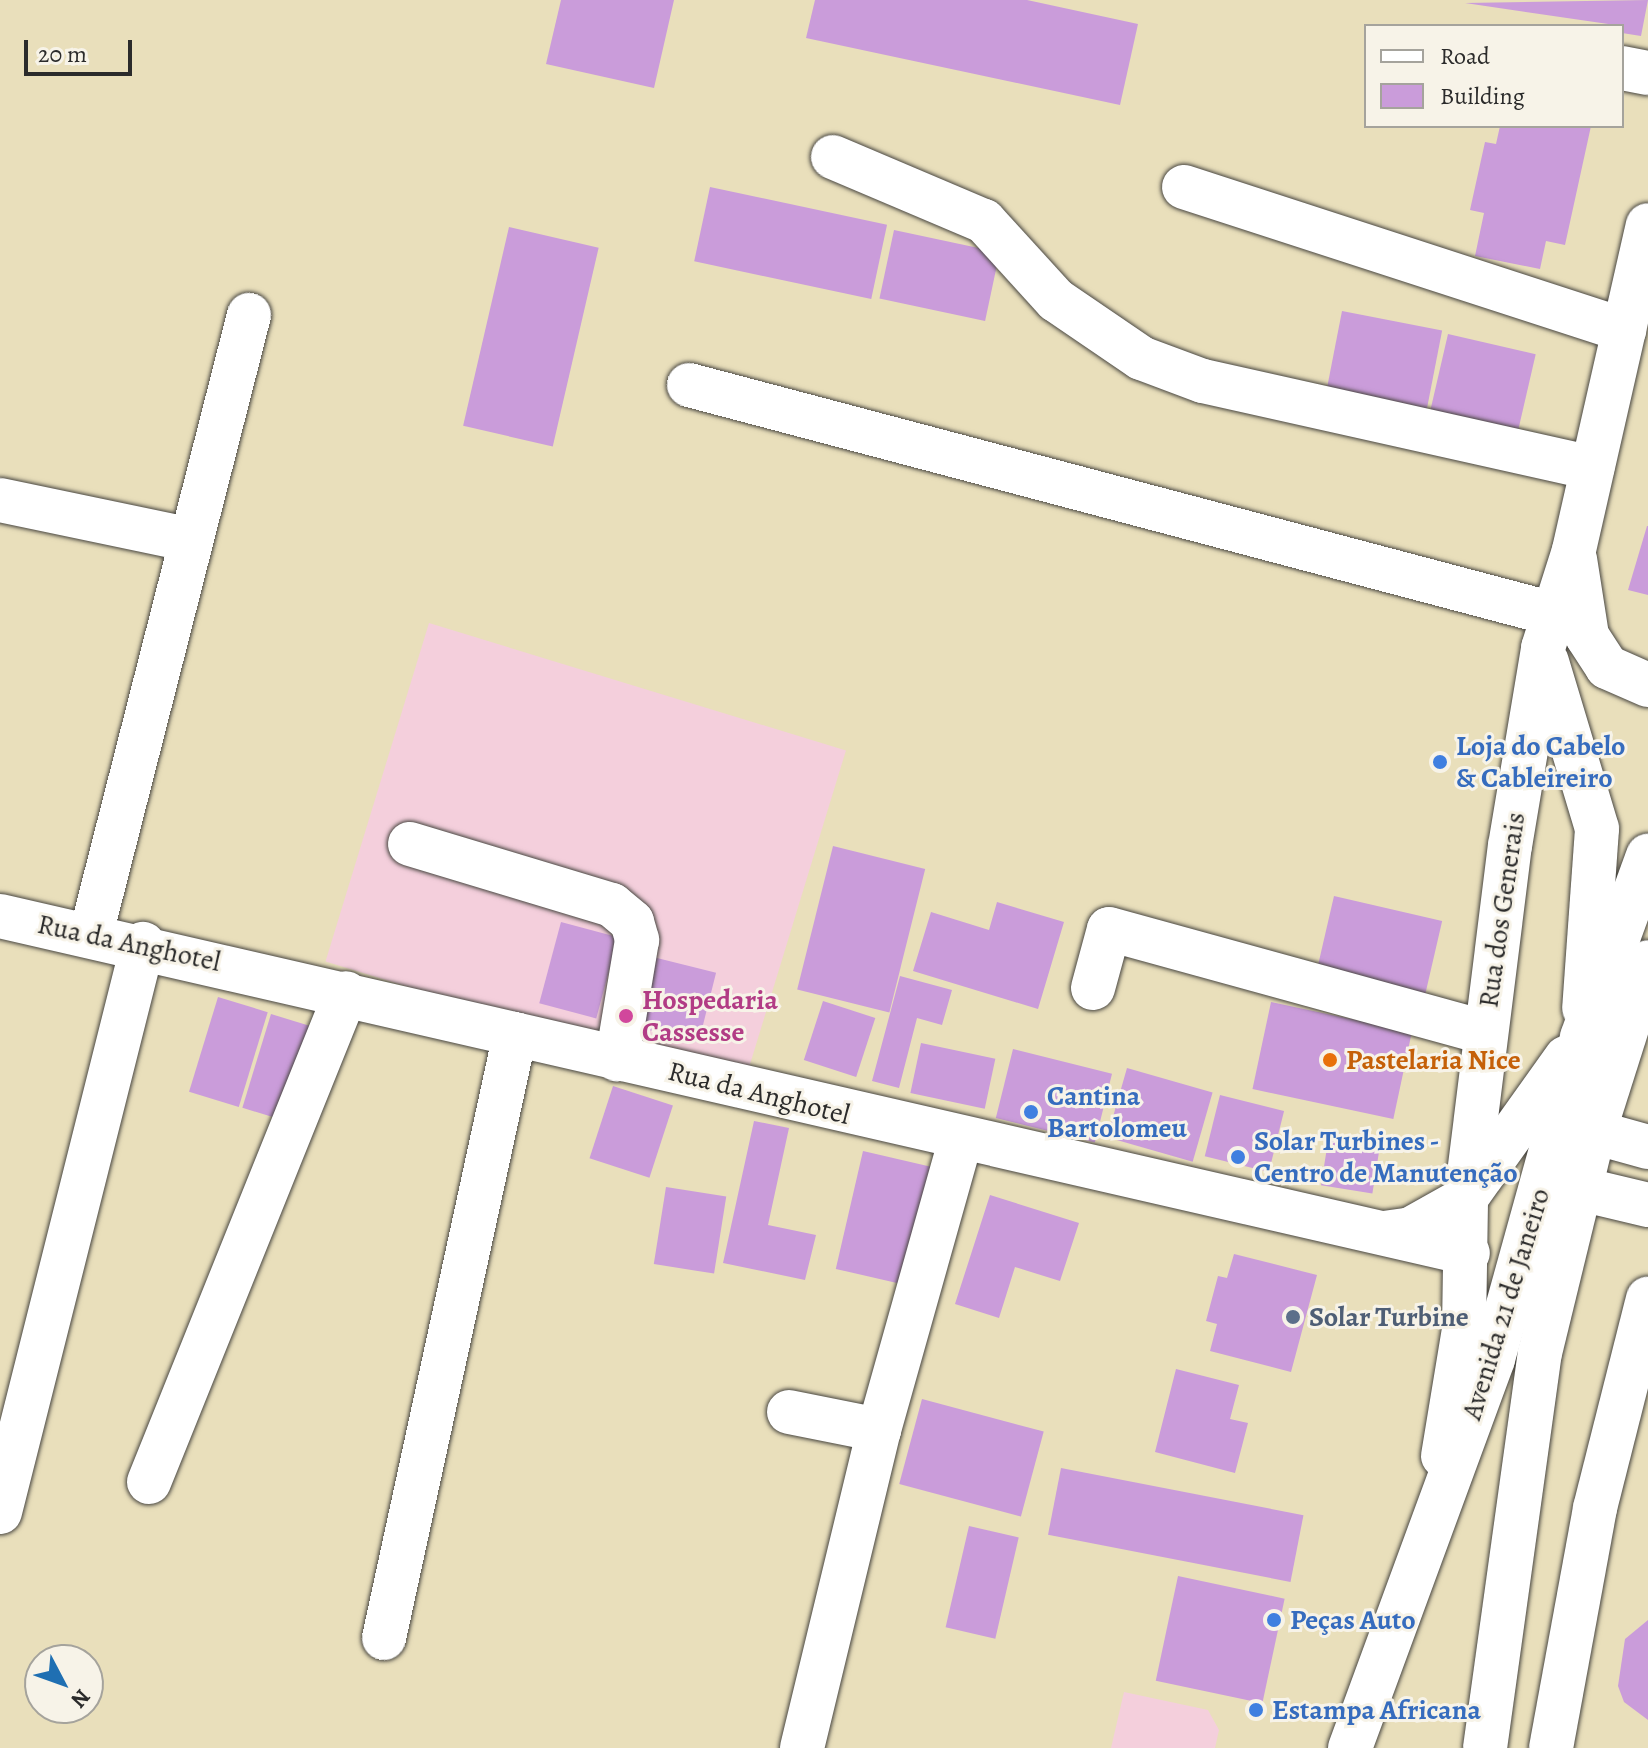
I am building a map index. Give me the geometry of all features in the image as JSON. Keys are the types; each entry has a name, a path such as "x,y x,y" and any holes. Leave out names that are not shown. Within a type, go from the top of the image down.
{"street":[{"path":"1624,68 1648,73"},
{"path":"833,157 984,221 1056,300 1141,358 1203,381 1592,468"},
{"path":"1184,187 1624,330"},
{"name":"Rua dos Generais","path":"1420,1556 1454,1404 1468,1253 1466,1198 1486,1033 1548,631 1574,550 1648,225"},
{"path":"91,934 249,315"},
{"path":"689,385 1548,631 1597,829 1582,1037"},
{"path":"0,500 191,540"},
{"path":"1574,550 1587,636 1607,667 1648,685"},
{"path":"410,844 612,905 632,922 637,940 617,1059"},
{"name":"Avenida 21 de Janeiro","path":"1350,1748 1493,1359 1582,1037 1648,856"},
{"name":"Rua da Anghotel","path":"0,916 143,944 960,1142 1468,1253"},
{"path":"1093,988 1109,929 1486,1033"},
{"path":"1,1502 143,944"},
{"name":"Avenida 21 de Janeiro","path":"1485,1748 1540,1353 1594,1132 1648,962"},
{"path":"149,1482 346,993"},
{"path":"384,1638 515,1034"},
{"name":"Rua da Anghotel","path":"1379,1233 1411,1229 1466,1198 1582,1037"},
{"path":"1594,1132 1648,1147"},
{"path":"802,1748 879,1430 960,1142"},
{"path":"1581,1189 1648,1205"},
{"path":"1551,1748 1598,1495 1648,1299"},
{"path":"789,1412 879,1430"}],"shaded area":[{"path":"429,623 846,750 742,1089 326,962"},
{"path":"1124,1692 1208,1710 1219,1730 1215,1748 1111,1748"}],"building":[{"path":"561,0 674,0 654,88 546,64"},
{"path":"815,0 1027,0 1138,24 1120,105 806,38"},
{"path":"1648,0 1641,36 1624,33 1624,24 1465,3"},
{"path":"1500,128 1591,128 1565,245 1546,241 1540,269 1475,256 1484,213 1470,210 1485,142 1496,144"},
{"path":"710,187 887,225 871,299 694,261"},
{"path":"509,227 599,248 553,446 463,426"},
{"path":"894,230 1000,252 985,321 879,298"},
{"path":"1342,311 1442,330 1425,421 1324,401"},
{"path":"1448,334 1536,354 1516,441 1428,421"},
{"path":"1648,526 1648,595 1628,590"},
{"path":"833,846 925,869 889,1013 797,990"},
{"path":"1334,896 1442,921 1424,998 1316,973"},
{"path":"997,902 1064,922 1038,1009 913,971 931,912 989,930"},
{"path":"561,922 618,937 596,1018 539,1003"},
{"path":"653,957 716,973 699,1043 636,1027"},
{"path":"900,976 952,990 942,1025 917,1018 899,1088 872,1081"},
{"path":"218,997 268,1012 239,1107 189,1092"},
{"path":"823,1001 875,1018 856,1077 804,1060"},
{"name":"Pastelaria Nice","path":"1271,1002 1412,1032 1393,1119 1252,1089"},
{"path":"271,1014 321,1029 292,1123 242,1108"},
{"path":"921,1043 995,1059 985,1109 910,1093"},
{"path":"1013,1049 1112,1074 1095,1143 996,1118"},
{"path":"1127,1068 1213,1093 1193,1162 1107,1137"},
{"path":"613,1086 673,1105 649,1178 590,1158"},
{"path":"1220,1095 1284,1111 1269,1172 1205,1156"},
{"path":"754,1121 789,1128 768,1225 816,1235 805,1280 723,1263"},
{"path":"1329,1135 1380,1143 1372,1194 1321,1185"},
{"path":"863,1151 945,1170 918,1288 836,1269"},
{"path":"666,1187 726,1197 714,1274 654,1264"},
{"path":"990,1195 1079,1223 1060,1281 1015,1267 999,1318 955,1304"},
{"path":"1234,1254 1317,1275 1291,1372 1210,1351 1217,1324 1206,1321 1218,1276 1227,1278"},
{"path":"1176,1369 1239,1385 1230,1419 1248,1423 1235,1473 1155,1452"},
{"path":"922,1399 1044,1432 1021,1517 899,1484"},
{"path":"1061,1468 1303,1515 1290,1582 1048,1535"},
{"path":"969,1526 1019,1537 995,1639 946,1627"},
{"path":"1178,1576 1285,1599 1262,1703 1156,1681"},
{"path":"1648,1620 1648,1720 1624,1702 1618,1686 1625,1639"}],"place":[{"name":"Loja do Cabelo & Cableireiro","path":"1440,762"},
{"name":"Hospedaria Cassesse","path":"626,1016"},
{"name":"Pastelaria Nice","path":"1330,1060"},
{"name":"Cantina Bartolomeu","path":"1031,1112"},
{"name":"Solar Turbines - Centro de Manutenção","path":"1238,1157"},
{"name":"Solar Turbine","path":"1293,1317"},
{"name":"Peças Auto","path":"1274,1620"},
{"name":"Estampa Africana","path":"1256,1710"}]}
